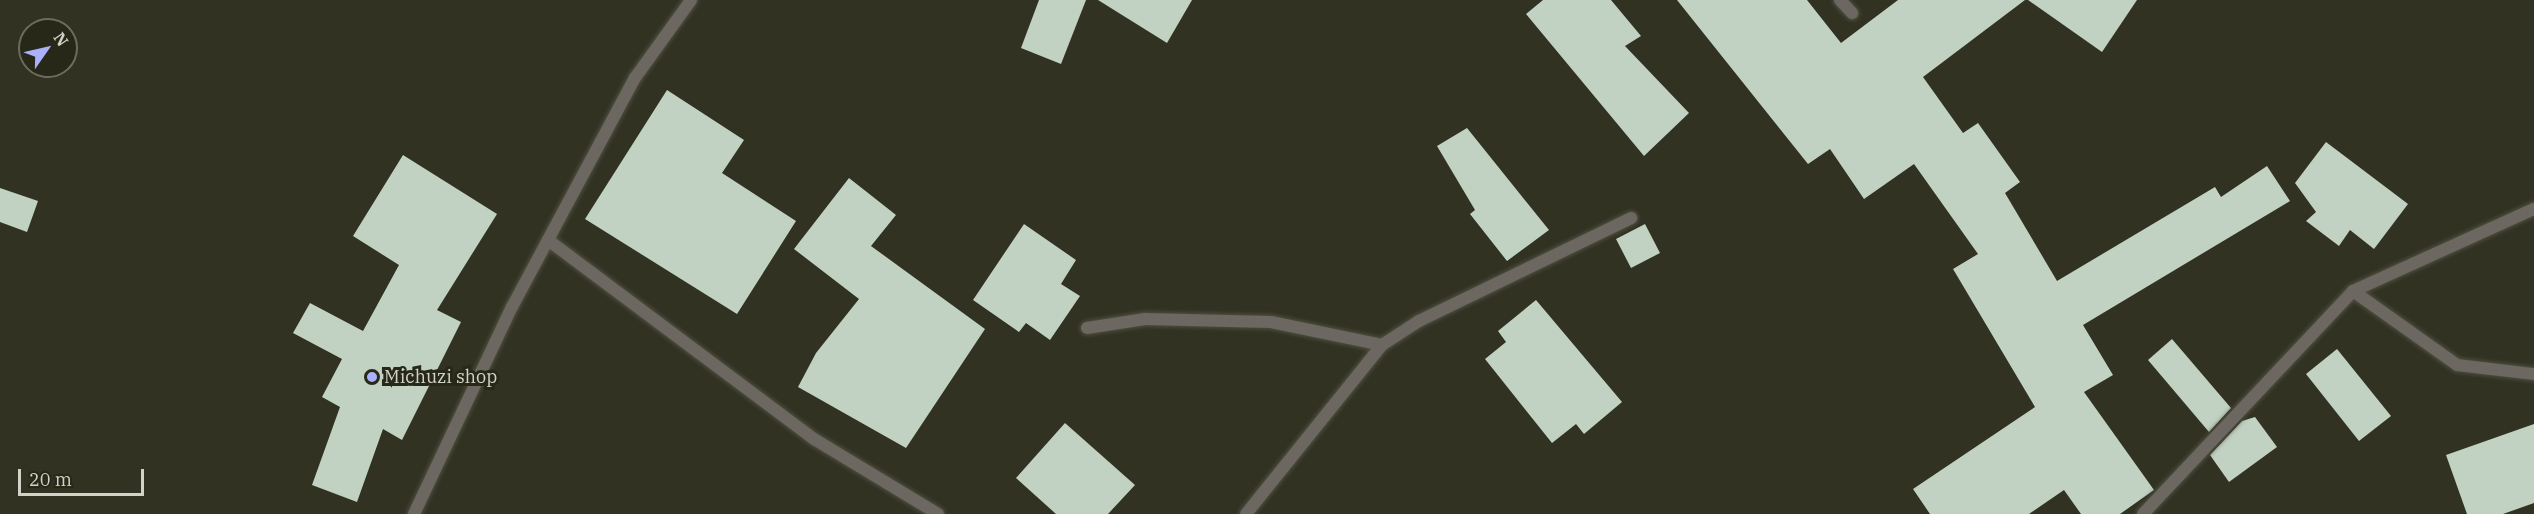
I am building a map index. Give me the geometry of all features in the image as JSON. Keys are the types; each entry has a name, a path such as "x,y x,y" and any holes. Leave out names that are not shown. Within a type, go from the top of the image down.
{"street":[{"path":"414,514 548,240 634,78 691,0"},
{"path":"1840,0 1852,13"},
{"path":"2143,514 2353,291 2534,209"},
{"path":"1246,514 1382,345 1419,321 1536,268 1631,218"},
{"path":"548,240 814,439 938,514"},
{"path":"2353,291 2457,364 2534,374"},
{"path":"1087,328 1145,319 1271,322 1382,345"}],"building":[{"path":"1039,0 1086,0 1061,64 1021,48"},
{"path":"1098,0 1192,0 1167,43"},
{"path":"1543,0 1611,0 1641,36 1625,46 1689,113 1644,156 1526,14"},
{"path":"1677,0 1807,0 1841,43 1898,0 2025,0 1923,77 1963,133 1978,123 2020,182 2005,193 2057,281 2215,187 2221,197 2267,166 2290,201 2083,325 2113,375 2084,392 2154,490 2120,514 2081,514 2064,490 2029,514 1930,514 1913,489 2035,407 1953,269 1978,254 1914,164 1864,199 1830,149 1808,164"},
{"path":"2028,0 2137,0 2102,52"},
{"path":"667,90 744,140 722,173 796,221 737,314 585,219"},
{"path":"1467,128 1549,230 1507,261 1470,214 1475,210 1437,146"},
{"path":"2326,142 2408,204 2374,249 2350,230 2339,246 2306,221 2316,212 2295,183"},
{"path":"403,155 497,214 437,310 461,322 402,440 383,429 357,502 312,485 340,407 322,397 342,359 293,333 310,303 363,331 399,265 353,236"},
{"path":"849,178 896,215 871,246 985,329 906,448 798,387 816,353 859,299 794,249"},
{"path":"0,188 38,201 27,232 0,222"},
{"path":"1024,224 1076,260 1061,284 1080,296 1050,340 1026,323 1019,332 973,300"},
{"path":"1645,224 1660,253 1631,268 1616,239"},
{"path":"1536,300 1622,402 1584,434 1576,424 1552,443 1485,359 1506,342 1498,331"},
{"path":"2172,339 2231,408 2209,432 2148,360"},
{"path":"2337,349 2391,416 2359,441 2306,374"},
{"path":"2255,417 2277,447 2229,482 2210,455 2242,421"},
{"path":"1065,423 1135,485 1108,514 1056,514 1016,478"},
{"path":"2534,424 2534,503 2503,514 2467,514 2446,455"}],"place":[{"name":"Michuzi shop","path":"372,377"}]}
